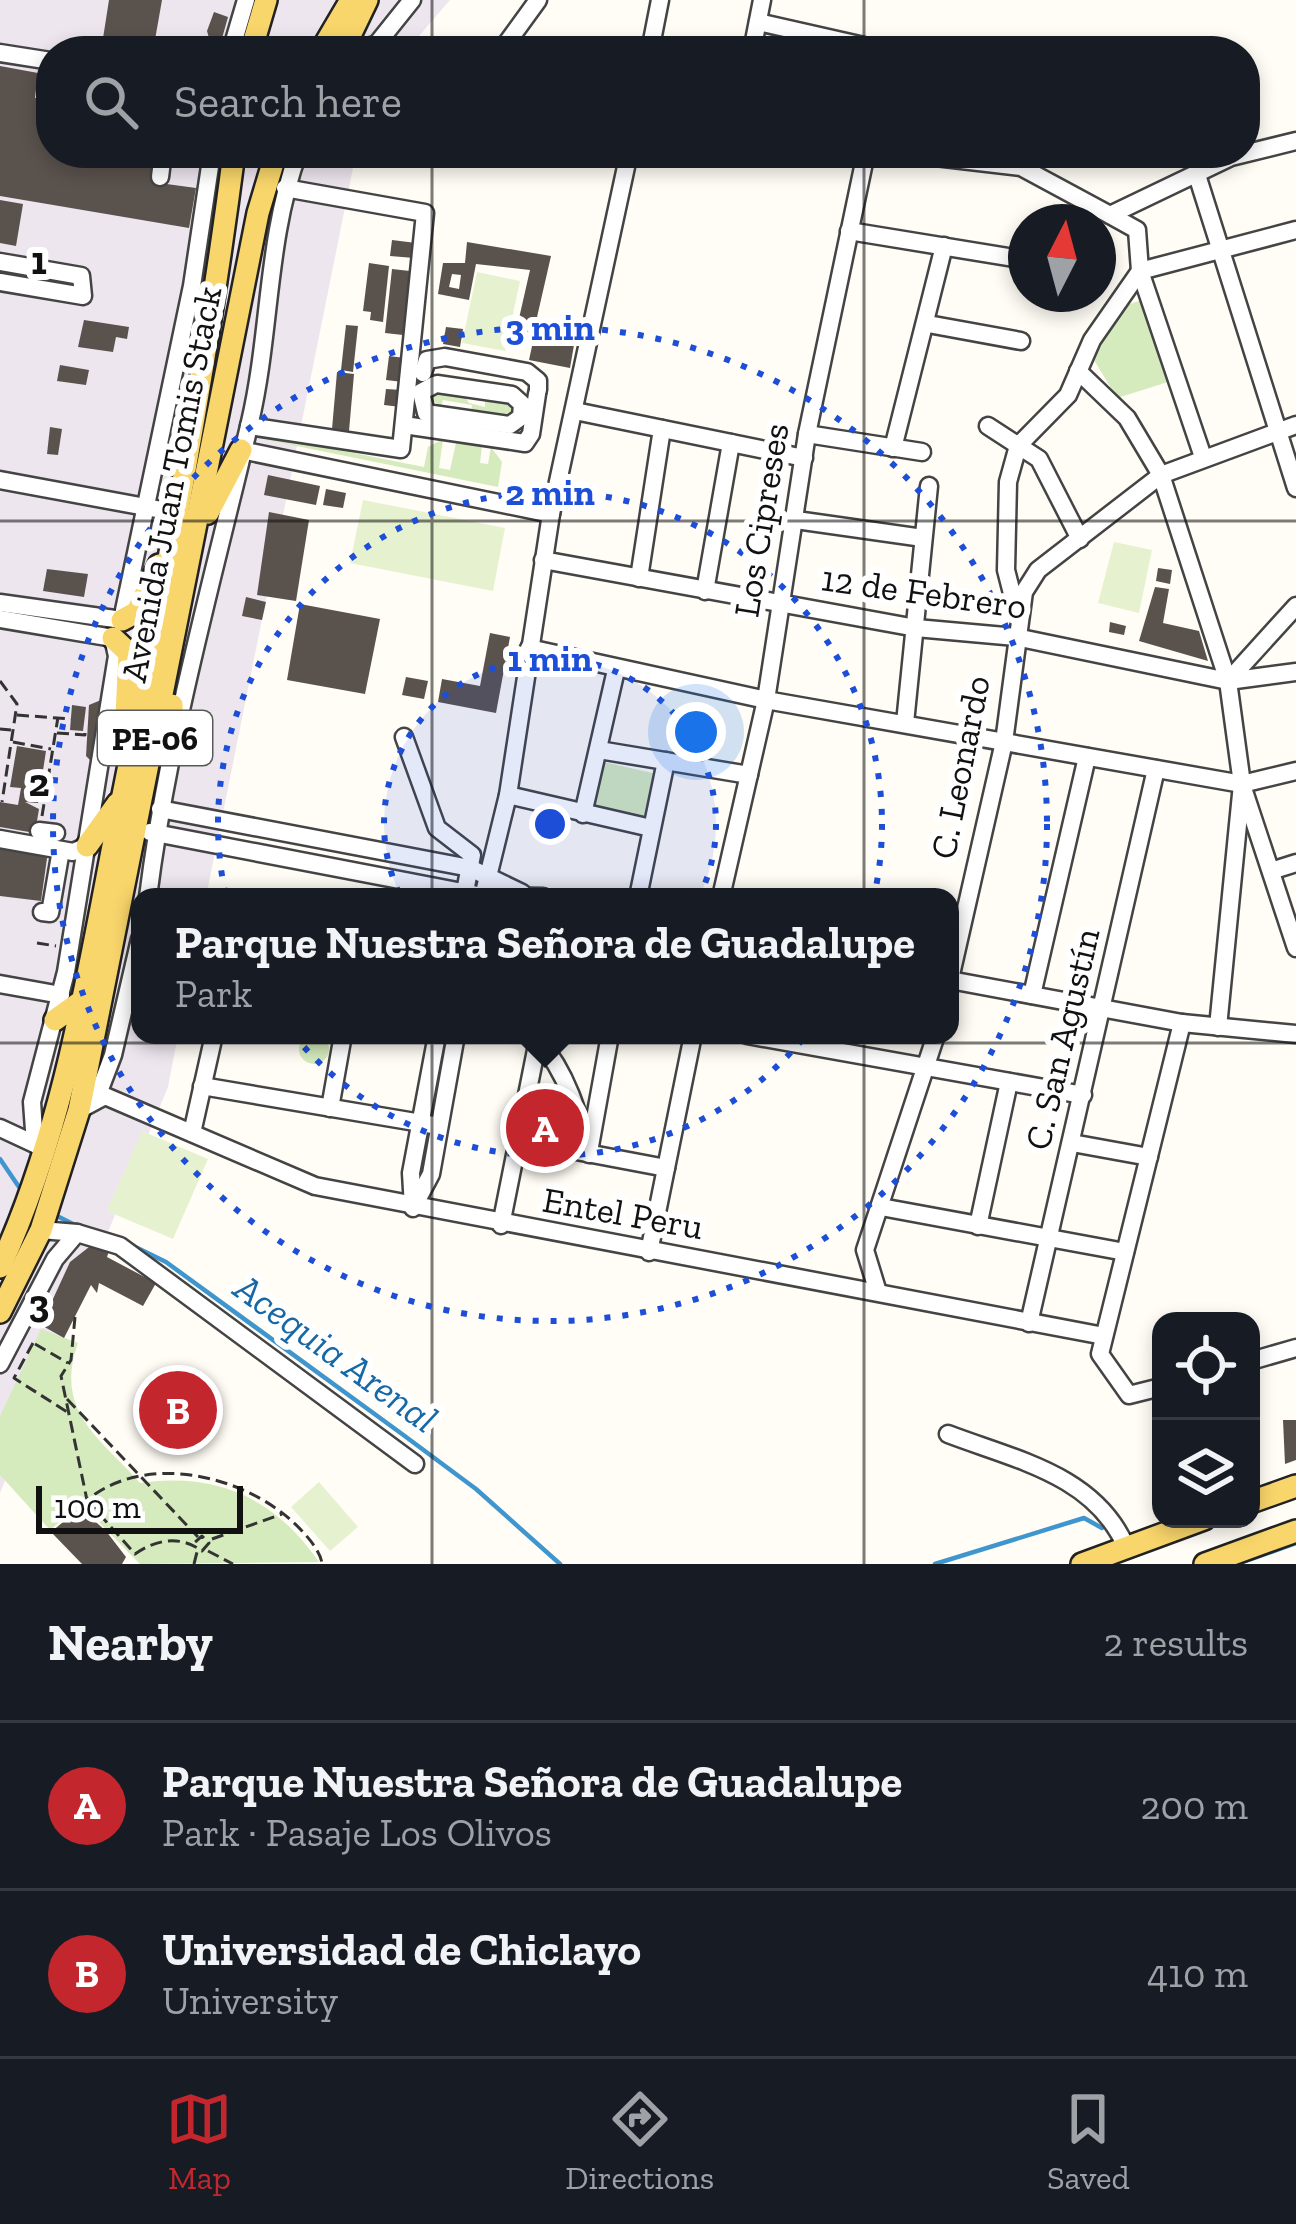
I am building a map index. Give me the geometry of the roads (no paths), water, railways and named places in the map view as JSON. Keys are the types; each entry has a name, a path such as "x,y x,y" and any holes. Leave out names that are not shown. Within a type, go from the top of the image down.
{"main road":[{"path":"255,36 266,0"},
{"path":"330,36 350,0"},
{"path":"350,36 367,0"},
{"name":"Avenida Juan Tomis Stack","path":"0,1312 131,757 178,513 232,168"},
{"name":"Avenida Juan Tomis Stack","path":"134,888 182,604 258,213 272,168"},
{"path":"190,564 212,505 241,450"},
{"path":"106,819 131,667 118,629 137,612 172,543"},
{"path":"175,752 169,723 182,604"},
{"path":"123,727 131,757"},
{"path":"87,846 122,798"},
{"name":"Avenida Juan Tomis Stack","path":"0,1267 88,1104 131,903"},
{"path":"55,1020 73,991"},
{"path":"1260,1499 1296,1486"},
{"path":"1082,1564 1179,1528"},
{"path":"1204,1564 1296,1531"}],"street":[{"path":"235,36 246,0"},
{"path":"383,36 412,0"},
{"path":"512,36 538,0"},
{"path":"653,36 660,0"},
{"path":"755,36 762,0"},
{"path":"758,22 820,36"},
{"path":"0,53 36,59"},
{"path":"1260,151 1296,142"},
{"path":"160,177 161,168"},
{"name":"Avenida Juan Tomis Stack","path":"73,991 93,736 118,656 118,629 148,508 209,168"},
{"name":"Avenida Juan Tomis Stack","path":"148,888 146,833 160,809 175,752 249,426 264,350 268,267 292,168"},
{"path":"476,888 508,795 551,514 626,168"},
{"name":"Los Cipreses","path":"723,888 766,700 807,434 863,168"},
{"path":"1023,168 1090,204"},
{"path":"1116,212 1210,168"},
{"path":"1196,175 1225,252 1296,488"},
{"path":"249,426 401,449 424,213 285,188"},
{"path":"1116,218 1138,230 1140,271 1204,457"},
{"path":"1017,628 1006,570 1008,482 1018,446 1068,395 1092,340 1140,271 1296,230"},
{"path":"849,231 1008,257"},
{"path":"893,448 944,246"},
{"path":"0,262 81,276 85,284 83,296 0,282"},
{"path":"928,324 1021,341"},
{"path":"413,353 437,374 528,392"},
{"path":"1078,371 1127,418 1161,475 1228,680 1242,784 1296,948"},
{"path":"527,373 538,381 528,392 521,417 510,425 426,413 420,404 423,388 437,374 527,373"},
{"path":"404,425 525,443 531,434 528,392"},
{"path":"575,411 804,458"},
{"path":"1017,628 1024,592 1038,570 1161,475 1296,425"},
{"path":"988,426 1039,459 1080,539"},
{"path":"639,578 662,429"},
{"path":"807,434 922,452"},
{"path":"705,591 731,443"},
{"path":"241,450 551,514"},
{"path":"0,480 178,513"},
{"path":"904,724 929,486"},
{"path":"796,520 923,538"},
{"name":"12 de Febrero","path":"543,560 916,628 1017,628 1228,680 1296,672"},
{"path":"0,603 118,629"},
{"path":"1228,680 1296,606"},
{"path":"0,619 118,629"},
{"name":"C. Leonardo","path":"959,940 1004,742 1017,628"},
{"path":"529,648 766,700 1242,784 1296,771"},
{"path":"583,814 616,670"},
{"path":"404,737 437,828 472,855 479,871"},
{"path":"599,750 749,776"},
{"path":"1032,995 1088,757"},
{"path":"640,888 666,761"},
{"name":"C. San Agustín","path":"1029,1323 1156,769"},
{"path":"1218,1027 1242,784"},
{"path":"508,795 651,829"},
{"path":"160,809 479,871 513,888"},
{"path":"146,833 432,888"},
{"path":"0,839 52,838 87,846"},
{"path":"42,912 50,913 52,838"},
{"path":"1270,871 1296,863"},
{"name":"Avenida Juan Tomis Stack","path":"88,1104 113,1055 131,977"},
{"path":"959,981 1182,1022 1296,1034"},
{"path":"0,984 73,991"},
{"path":"41,1147 32,1102 55,1020"},
{"path":"1152,1389 1130,1395 1100,1354 1182,1022"},
{"path":"192,1133 212,1044"},
{"path":"330,1108 341,1044"},
{"path":"413,1208 431,1174 436,1044"},
{"path":"430,1124 453,1044"},
{"path":"501,1225 537,1044"},
{"path":"542,1044 562,1075 589,1154"},
{"path":"589,1154 608,1044"},
{"path":"649,1252 690,1044"},
{"path":"798,1044 1083,1095"},
{"path":"877,1289 865,1250 934,1044"},
{"path":"978,1226 1010,1082"},
{"path":"202,1086 430,1124"},
{"name":"Entel Peru","path":"88,1104 192,1133 315,1186 501,1225 877,1289 1104,1336"},
{"path":"0,1128 41,1147"},
{"path":"518,1140 666,1168"},
{"path":"1072,1143 1149,1157"},
{"path":"881,1207 1125,1252"},
{"path":"20,1227 77,1232 120,1246 415,1464"},
{"path":"0,1364 55,1259 77,1232"},
{"path":"1260,1358 1296,1348"},
{"path":"948,1433 1071,1481 1114,1517 1126,1547"}],"waterway":[{"name":"Acequia Arenal","path":"0,1159 19,1187"},
{"name":"Acequia Arenal","path":"59,1217 77,1226"},
{"name":"Acequia Arenal","path":"111,1235 166,1262 402,1434 476,1489 560,1564"},
{"name":"Acequia Arenal","path":"935,1564 1084,1518 1102,1528"},
{"name":"Acequia Arenal","path":"1237,1564 1296,1543"}],"place":[{"name":"Parque Nuestra Señora de Guadalupe","path":"545,1128"},
{"name":"Universidad de Chiclayo","path":"178,1410"}]}
